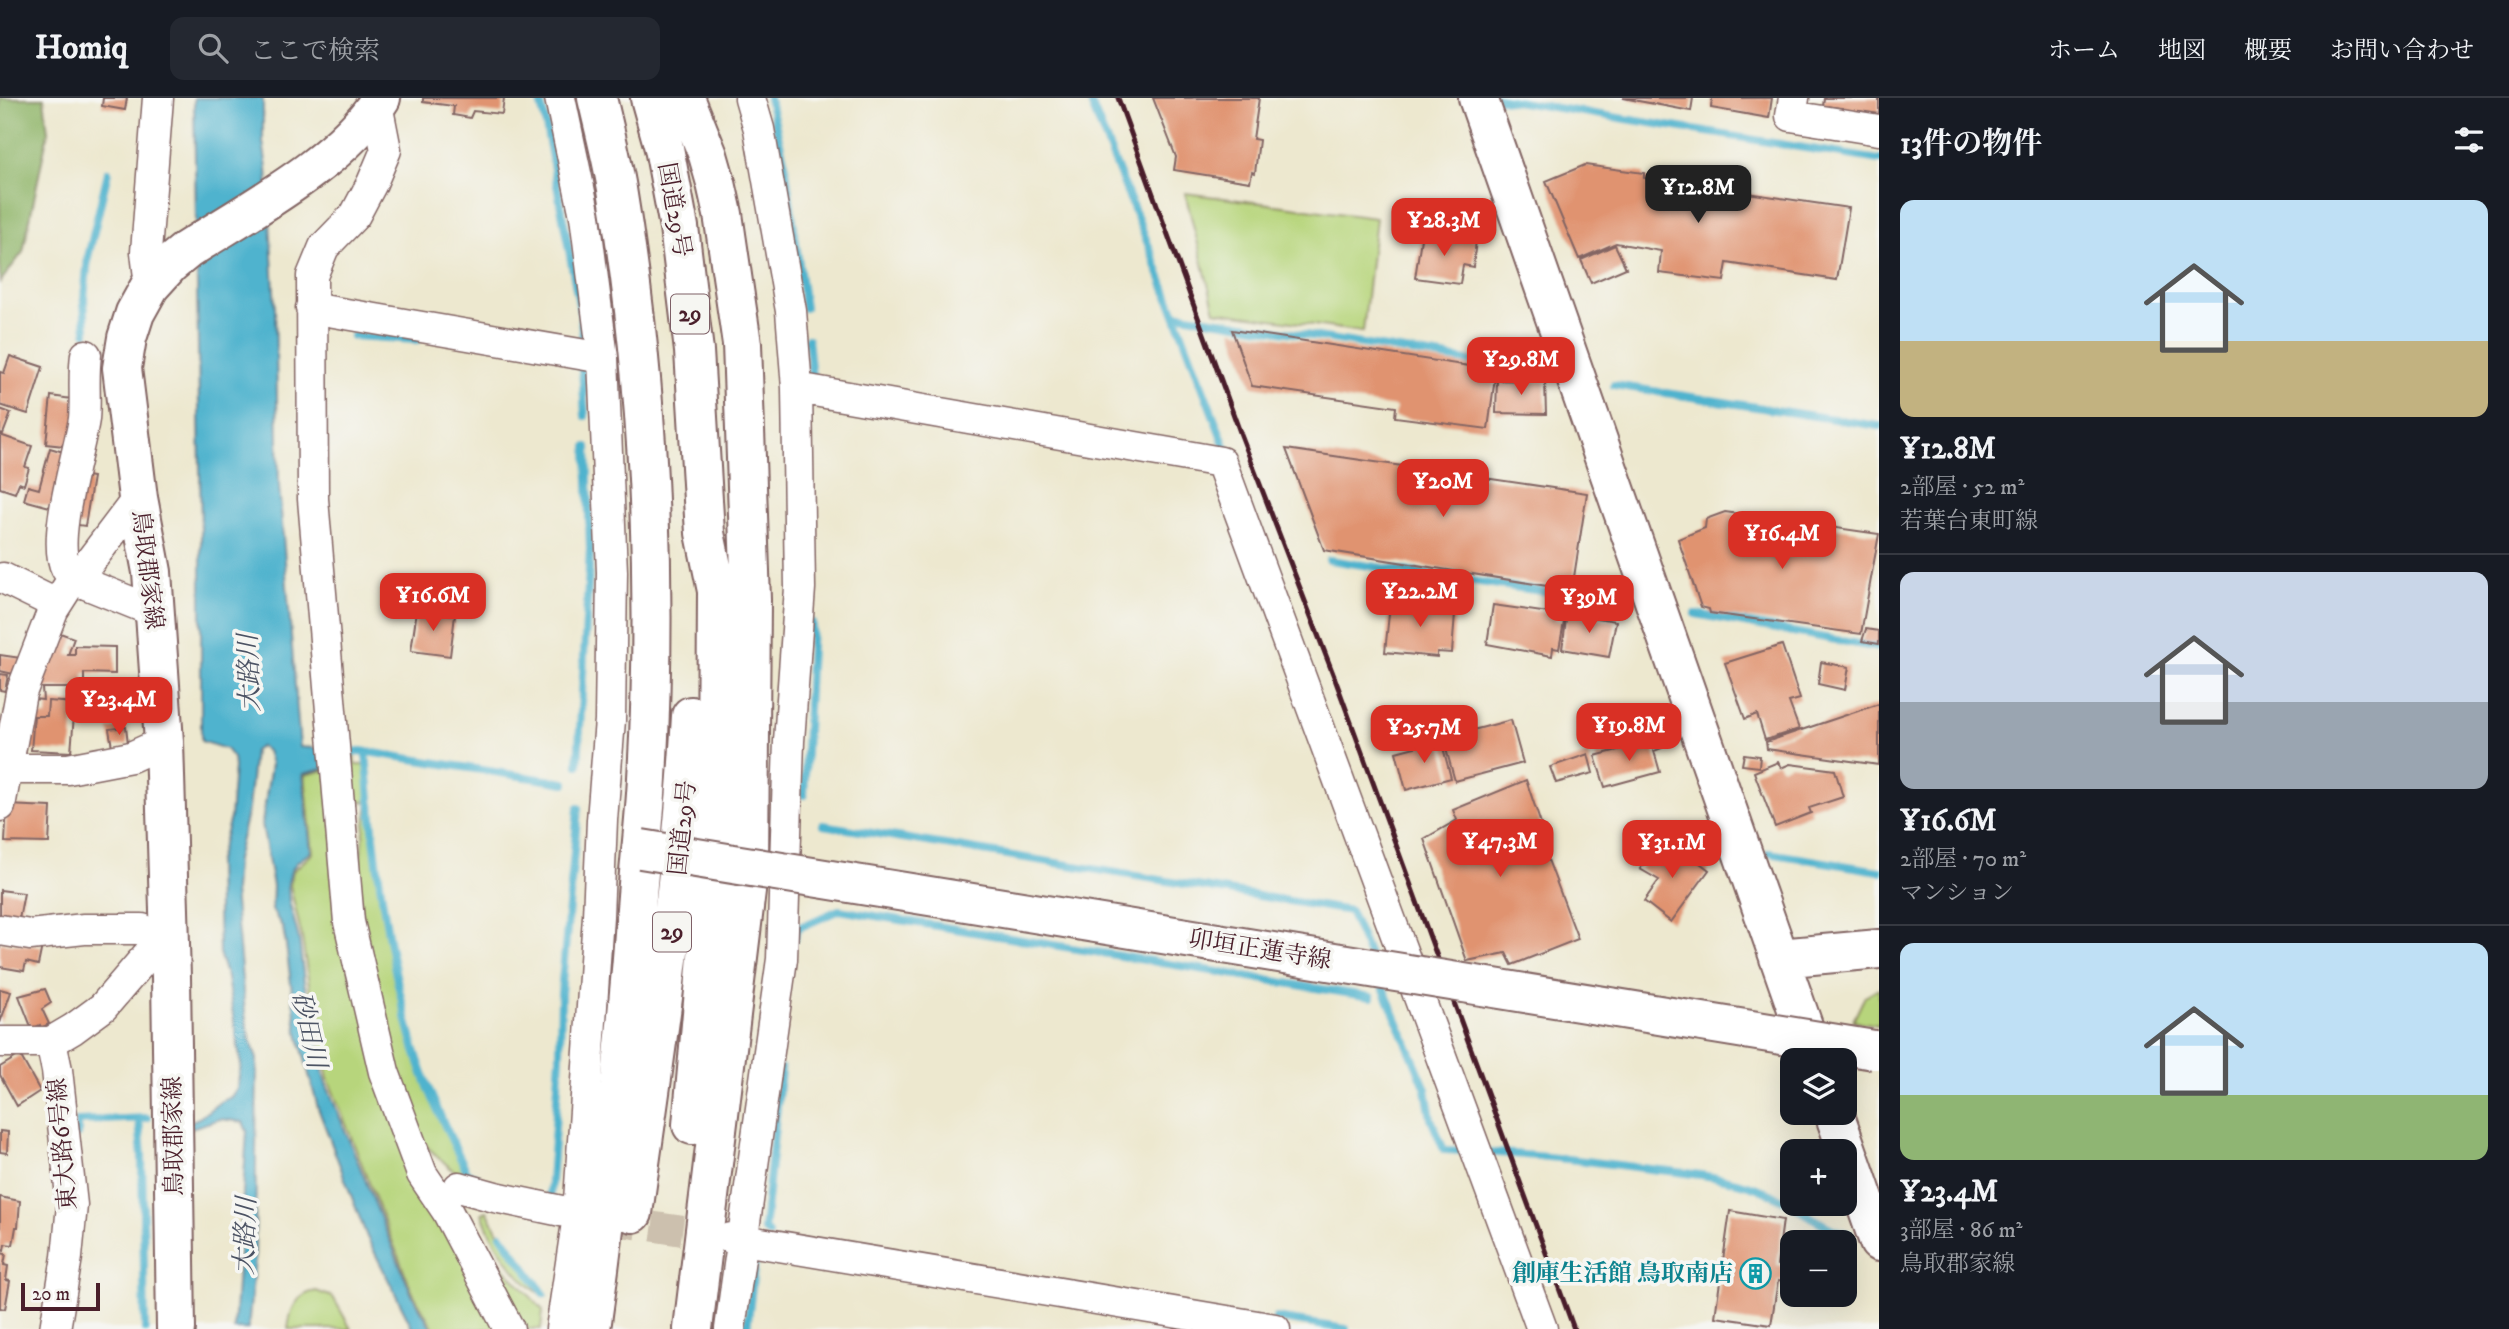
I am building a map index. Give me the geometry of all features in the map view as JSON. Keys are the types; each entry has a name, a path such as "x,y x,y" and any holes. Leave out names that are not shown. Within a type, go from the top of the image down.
{"main road":[{"path":"591,1329 611,1180 630,992 647,779 651,634 650,531 645,436 631,281 617,186 597,98"},
{"name":"国道29号","path":"650,98 664,148 679,227 691,323 705,533 717,591 716,779 710,924 696,1098 666,1329"},
{"path":"685,98 708,155 723,214 742,344 751,600 749,866 693,1329"},
{"path":"1478,98 1811,1048"},
{"name":"鳥取郡家線","path":"176,1329 156,930 164,742 152,572 138,498 122,368 135,313 150,286 170,264 187,250 297,179 353,135 379,101"},
{"name":"国道29号","path":"618,1329 673,918 688,774 698,596 705,533"},
{"name":"卯垣正蓮寺線","path":"640,849 1876,1050"},
{"path":"1779,958 1879,949"},
{"path":"1838,1125 1879,1242"}],"street":[{"path":"150,286 146,252 158,98"},
{"path":"560,98 584,216 603,358 612,572 610,720 602,820 584,1216 561,1329"},
{"path":"730,1329 737,1239 782,959 789,741 800,588 797,388 791,311 759,129 750,98"},
{"path":"1794,98 1791,116 1879,130"},
{"path":"379,101 386,150 355,215 324,247 312,276 313,499 349,922 384,1072 422,1174 447,1211 509,1329"},
{"path":"311,308 603,358"},
{"path":"86,355 83,374 84,418 65,509 62,554 66,568 76,580 153,611"},
{"path":"797,388 1221,462 1542,1329"},
{"path":"0,806 21,693 56,604 138,498"},
{"path":"3,578 56,604"},
{"path":"6,769 68,769 131,757 164,742"},
{"path":"0,930 30,935 84,929 156,930"},
{"path":"0,1042 51,1042 103,1007 156,930"},
{"name":"東大路6号線","path":"51,1042 57,1070 72,1205 67,1257 55,1329"},
{"path":"459,1187 584,1216"},
{"path":"737,1239 1275,1329"}],"green space":[{"path":"0,98 44,98 48,132 23,252 0,282"},
{"path":"1185,193 1376,218 1363,332 1215,311"},
{"path":"354,753 355,765 366,765 382,909 404,1016 426,1084 471,1183 465,1181 426,1146 411,1119 373,972 357,882 368,802 360,801 348,855 341,754"},
{"path":"329,769 350,978 502,1329 434,1329 413,1293 328,1079 314,1019 302,938 290,885 293,871 313,853 305,775"},
{"path":"1879,988 1879,1025 1853,1021 1865,996"},
{"path":"456,1198 473,1219 493,1256 543,1310 541,1329 516,1329"},
{"path":"487,1211 500,1236 541,1294 523,1280 498,1247 482,1213"},
{"path":"316,1291 333,1297 351,1329 288,1329 295,1304 303,1296"}],"water":[{"path":"194,98 263,98 263,142 267,168 275,308 279,486 300,747 328,749 329,767 303,774 311,852 297,862 291,871 288,883 289,901 299,939 304,982 325,1081 412,1295 432,1329 413,1329 367,1237 318,1108 297,1030 283,928 272,910 273,886 262,824 271,764 267,751 261,746 254,751 248,809 236,860 234,891 245,1013 249,1037 257,1059 255,1259 248,1329 234,1329 247,1131 243,1122 220,1119 182,1131 182,1125 199,1118 231,1097 237,1088 241,1065 227,978 219,953 217,864 230,818 233,758 226,749 201,741 201,532"}],"building":[{"path":"103,98 127,98 125,110 102,106"},
{"path":"423,98 504,98 502,114 473,111 470,118 453,115 454,106 423,102"},
{"path":"1153,98 1259,98 1253,139 1259,140 1255,173 1252,172 1250,182 1174,170 1176,157"},
{"path":"1623,98 1693,98 1691,111"},
{"path":"1712,98 1772,98 1769,118 1711,108"},
{"path":"1824,98 1879,98 1879,114 1859,111 1859,116 1840,112 1842,108 1823,106"},
{"path":"1585,165 1644,173 1644,178 1849,208 1837,280 1727,263 1724,281 1659,273 1661,251 1616,243 1579,259 1546,181"},
{"path":"1422,232 1476,240 1473,267 1463,265 1460,284 1415,278"},
{"path":"1615,245 1626,268 1591,283 1581,260"},
{"path":"1232,330 1496,370 1488,429 1395,417 1396,407 1252,386"},
{"path":"10,356 43,367 28,414 0,405 0,372 4,373"},
{"path":"1497,380 1545,381 1546,414 1496,413"},
{"path":"51,396 79,400 73,447 46,444"},
{"path":"0,409 11,413 3,434 0,433"},
{"path":"0,435 32,446 25,467 29,468 24,485 19,483 15,493 0,488"},
{"path":"50,448 70,454 57,509 24,500 28,486 39,489"},
{"path":"1286,449 1587,493 1572,590 1324,550"},
{"path":"77,475 93,477 85,526 70,524"},
{"path":"1725,512 1879,534 1861,634 1710,613 1709,609 1701,607 1678,539 1705,528 1706,519"},
{"path":"1413,600 1442,602 1440,611 1455,613 1452,653 1437,652 1437,657 1385,652 1390,605 1411,606"},
{"path":"1493,605 1556,614 1555,620 1564,622 1559,649 1553,648 1552,656 1487,644"},
{"path":"417,610 455,615 450,656 411,651"},
{"path":"1567,613 1616,621 1609,657 1562,649"},
{"path":"49,629 74,638 68,655 75,655 75,646 115,647 115,674 84,673 84,698 73,698 73,688 42,688 43,700 25,698"},
{"path":"1866,629 1879,631 1879,644 1862,641"},
{"path":"1782,645 1800,699 1789,702 1799,729 1765,740 1757,714 1745,719 1725,663"},
{"path":"0,655 21,658 18,675 0,671"},
{"path":"1821,662 1849,667 1845,690 1818,684"},
{"path":"0,674 8,675 5,691 0,690"},
{"path":"48,701 75,703 71,752 31,750 34,716 47,716"},
{"path":"1879,704 1879,765 1767,749 1766,742"},
{"path":"1511,720 1523,763 1455,781 1443,738"},
{"path":"126,727 128,744 112,747 109,729"},
{"path":"1659,739 1662,748 1654,751 1660,772 1605,787 1595,756"},
{"path":"1441,740 1451,778 1406,790 1396,752"},
{"path":"1588,754 1593,773 1556,783 1550,767"},
{"path":"1744,754 1760,756 1759,767 1742,765"},
{"path":"1778,762 1781,768 1790,764 1835,770 1843,797 1809,808 1811,813 1775,827 1754,772"},
{"path":"1526,780 1544,833 1539,836 1578,939 1512,965 1506,953 1467,961 1424,839 1457,820 1453,810"},
{"path":"7,805 51,807 49,843 5,842"},
{"path":"1657,845 1673,857 1679,847 1709,870 1671,922 1644,901 1659,880 1640,869"},
{"path":"0,890 24,893 19,919 0,916"},
{"path":"0,943 42,946 38,965 26,962 24,971 0,967"},
{"path":"0,989 11,992 0,1023"},
{"path":"45,989 51,1003 42,1009 49,1024 32,1029 19,996"},
{"path":"20,1055 40,1091 17,1106 0,1075 0,1067"},
{"path":"0,1131 8,1132 7,1153 0,1152"},
{"path":"0,1197 20,1201 18,1227 13,1245 5,1244 4,1250 0,1249"},
{"name":"創庫生活館 鳥取南店","path":"1730,1211 1783,1220 1777,1265 1780,1265 1780,1281 1771,1325 1715,1317"},
{"path":"0,1253 6,1254 6,1280 10,1281 5,1309 0,1308"}],"waterway":[{"path":"539,98 581,315 583,344"},
{"path":"769,98 785,164 805,308"},
{"path":"1089,98 1229,457"},
{"path":"1496,98 1879,160"},
{"path":"86,332 84,299 88,257 108,172"},
{"path":"1175,314 1549,374"},
{"path":"353,336 417,340"},
{"path":"808,339 812,378"},
{"path":"575,364 582,367 585,416"},
{"path":"1614,385 1879,426"},
{"path":"578,765 590,549 587,447"},
{"path":"1329,560 1629,604"},
{"path":"1696,614 1879,648"},
{"path":"804,795 812,623"},
{"path":"340,753 361,751 565,783"},
{"path":"366,752 382,901 404,1012 419,1063 438,1112 468,1174 476,1177"},
{"path":"550,1195 560,1058 561,993 578,808"},
{"path":"823,825 1350,911 1369,955"},
{"path":"1769,853 1879,871"},
{"path":"795,938 796,929 839,910 1371,997"},
{"path":"1380,980 1426,1089 1431,1119 1444,1150 1469,1151"},
{"path":"769,1234 764,1230 781,1069"},
{"path":"78,1134 78,1121 147,1118"},
{"path":"139,1119 145,1329"},
{"path":"1482,1152 1695,1174 1735,1182 1767,1192 1837,1230"},
{"path":"501,1235 544,1294"},
{"path":"747,1329 755,1260"},
{"path":"1276,1318 1346,1329"}],"tunnel":[{"path":"608,1220 725,1237"}],"railway":[{"path":"1118,98 1574,1329"}],"place":[{"name":"創庫生活館 鳥取南店","path":"1756,1274"}],"water label":[{"name":"大路川","path":"250,673"},
{"name":"砂田川","path":"308,1030"},
{"name":"大路川","path":"246,1236"}]}
